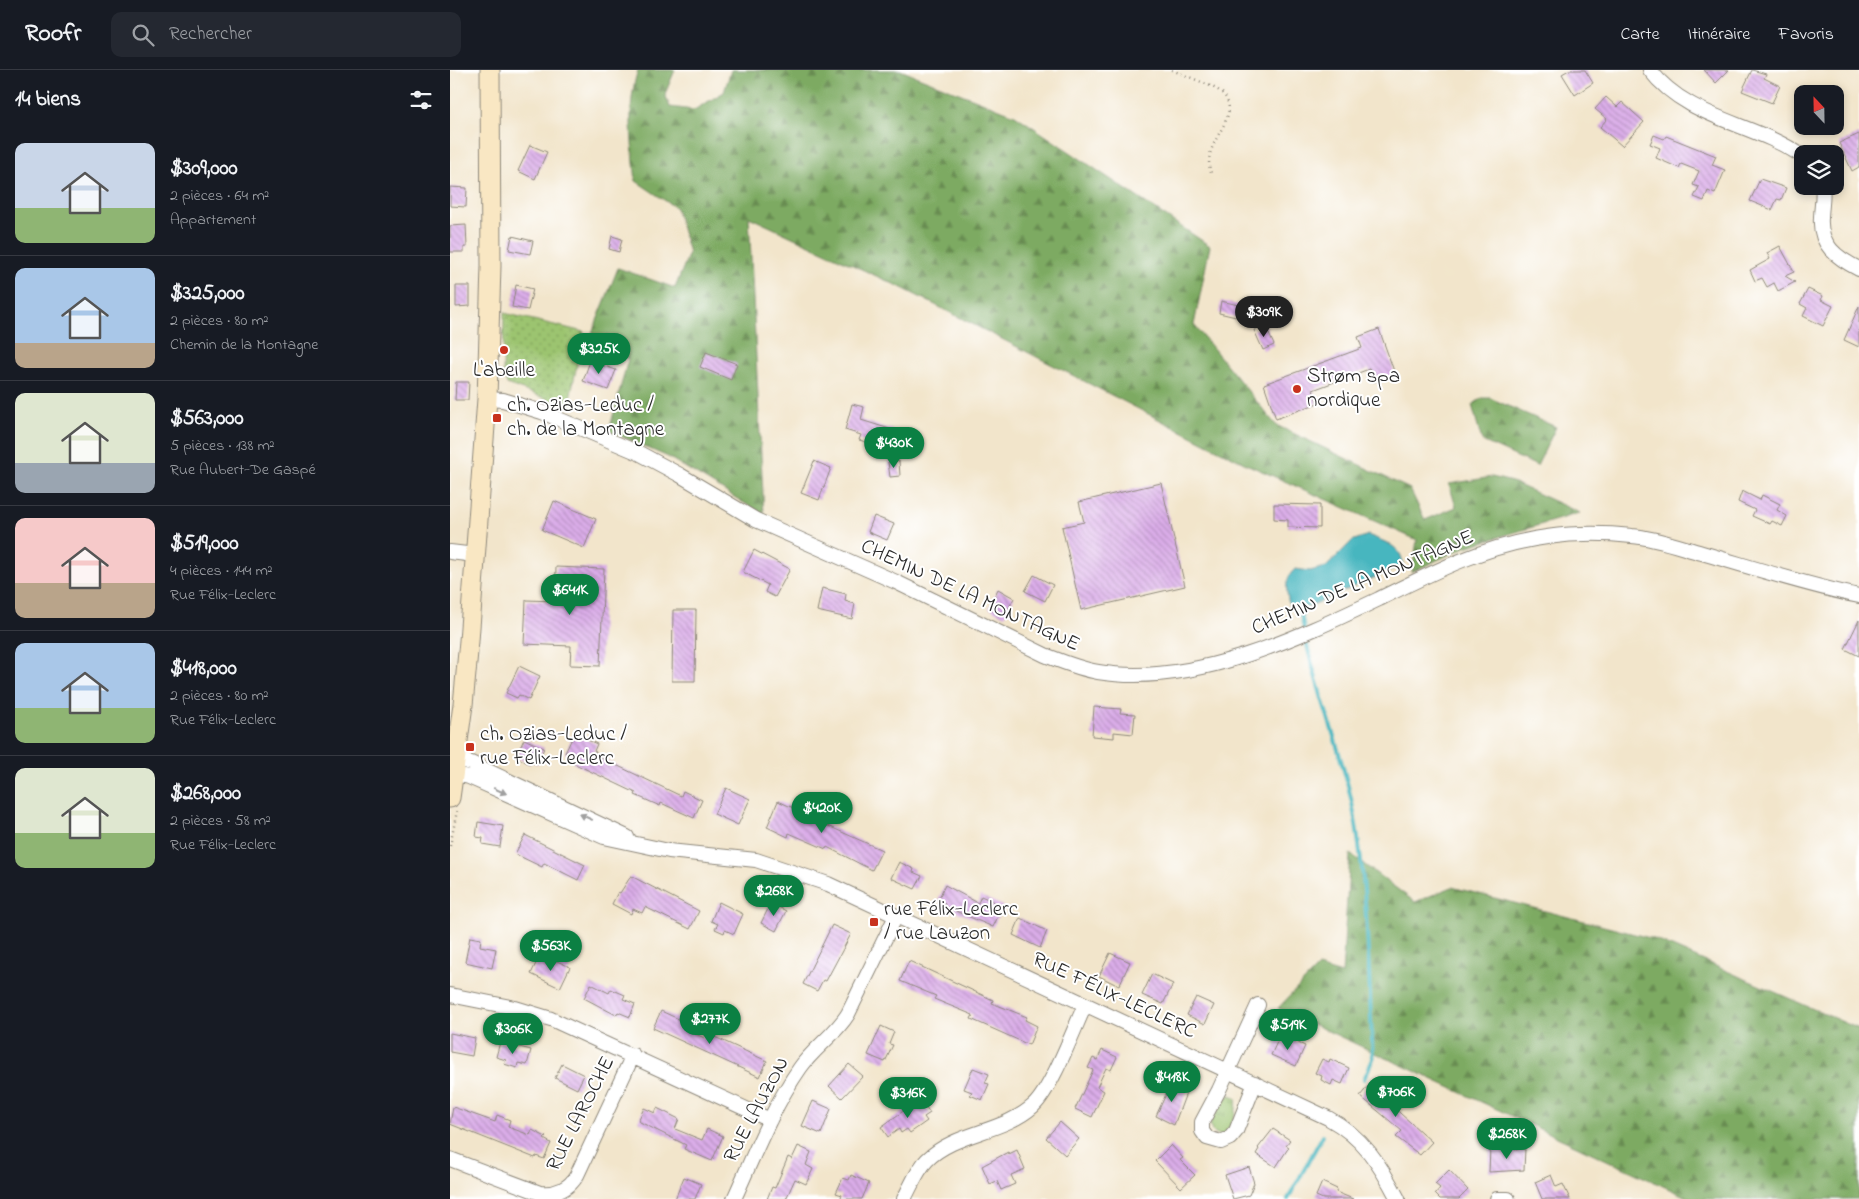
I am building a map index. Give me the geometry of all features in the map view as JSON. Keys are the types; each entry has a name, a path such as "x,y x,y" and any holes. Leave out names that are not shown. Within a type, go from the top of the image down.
{"street":[{"path":"454,803 455,766 468,660 487,400 491,257 490,70"},
{"path":"1650,70 1663,85 1684,100 1794,152"},
{"path":"1822,195 1820,223 1824,238 1836,256 1859,269"},
{"name":"CHEMIN DE LA MONTAGNE","path":"487,400 503,400 542,412 638,453 680,475 756,520 896,582 1045,655 1080,668 1115,674 1162,673 1236,657 1317,628 1479,553 1513,543 1563,535 1614,534 1651,539 1859,596"},
{"path":"450,552 475,555"},
{"name":"RUE FÉLIX-LECLERC","path":"455,766 469,777 597,834 645,846 768,863 828,884 1328,1118 1354,1135 1374,1155 1398,1199"},
{"name":"RUE LAUZON","path":"734,1199 770,1120 800,1069 839,1028 848,1014 896,916"},
{"path":"450,995 533,1013 633,1055 770,1120"},
{"path":"904,1199 923,1165 936,1153 1019,1116 1035,1105 1048,1084 1085,1005"},
{"path":"1255,1083 1233,1135 1221,1142 1210,1140 1202,1131 1202,1122 1258,1005"},
{"name":"RUE LAROCHE","path":"450,1159 540,1193 555,1193 564,1189 578,1174 633,1055"},
{"path":"1497,1199 1508,1199"}],"path":[{"path":"1172,70 1222,92 1227,102 1230,114 1208,155 1212,175"},
{"path":"450,846 454,803"}],"green space":[{"path":"638,70 675,70 665,94 670,107 694,110 724,92 731,70 900,70 1015,115 1210,246 1194,325 1276,425 1410,489 1425,520 1456,507 1449,484 1492,477 1512,482 1580,513 1465,547 1412,572 1417,540 1246,464 900,287 749,217 764,515 668,457 609,431 628,359 592,333 618,268 675,288 689,253 676,208 636,181 631,111 634,84"},
{"path":"504,313 584,332 568,407 507,384 503,376"},
{"path":"1482,398 1490,398 1556,427 1537,466 1482,441 1472,405"},
{"path":"1350,854 1415,902 1452,887 1654,939 1859,1029 1859,1199 1691,1199 1278,1008 1318,967 1342,974"},
{"path":"1231,1095 1236,1098 1235,1114 1231,1125 1221,1136 1212,1131 1210,1123 1225,1098"}],"water":[{"path":"1368,535 1386,542 1396,549 1402,558 1403,565 1310,606 1300,609 1289,606 1287,582 1295,569 1310,571 1326,567 1352,541"}],"building":[{"path":"1569,70 1585,70 1593,83 1575,95 1562,74"},
{"path":"1704,70 1729,70 1716,83"},
{"path":"1752,70 1766,74 1764,78 1780,86 1772,103 1742,91"},
{"path":"1606,97 1617,107 1622,102 1644,122 1622,146 1600,127 1607,119 1595,109"},
{"path":"1859,134 1859,167 1852,171 1844,154 1844,145 1840,145 1839,143"},
{"path":"1654,135 1664,139 1666,136 1716,156 1712,165 1725,170 1715,194 1708,191 1704,201 1694,197 1699,187 1693,185 1699,171 1681,164 1679,168 1656,158 1660,148 1650,144"},
{"path":"530,145 547,152 535,179 518,171"},
{"path":"1760,179 1786,188 1781,200 1777,199 1772,210 1750,201"},
{"path":"450,187 467,188 466,207 450,206"},
{"path":"466,225 467,247 464,247 464,252 450,252 450,226"},
{"path":"512,236 533,241 530,254 509,250"},
{"path":"612,236 622,239 619,252 609,249"},
{"path":"1780,246 1794,272 1785,276 1795,282 1778,291 1774,283 1767,287 1762,278 1755,281 1750,270 1770,259 1767,253"},
{"path":"516,285 533,289 528,310 512,307"},
{"path":"456,286 470,286 470,306 456,307"},
{"path":"1808,289 1823,296 1821,300 1833,306 1823,326 1803,316 1807,308 1800,304"},
{"path":"1221,301 1243,306 1240,318 1219,313"},
{"path":"1859,306 1859,347 1844,340"},
{"path":"1265,325 1274,345 1263,350 1254,330"},
{"path":"1379,329 1395,374 1374,382 1369,369 1313,390 1318,403 1276,419 1264,384 1362,348 1358,337"},
{"path":"706,352 737,364 731,380 700,367"},
{"path":"590,361 616,370 608,390 583,381"},
{"path":"456,382 469,382 468,400 455,400"},
{"path":"852,404 864,407 861,420 893,430 888,448 859,440 861,435 845,430"},
{"path":"814,461 831,468 819,500 801,493"},
{"path":"899,461 900,476 890,477 888,462"},
{"path":"1161,483 1185,586 1081,610 1062,527 1084,522 1079,502"},
{"path":"1742,491 1760,500 1762,495 1780,504 1777,510 1787,516 1782,526 1772,521 1770,524 1752,516 1755,510 1738,502"},
{"path":"554,501 596,519 584,548 542,530"},
{"path":"1274,504 1320,505 1320,528 1288,527 1288,520 1274,519"},
{"path":"874,516 894,524 887,540 868,532"},
{"path":"754,550 790,569 775,597 765,592 768,585 743,572"},
{"path":"556,567 604,569 600,666 570,665 571,646 524,644 526,600 555,601"},
{"path":"1034,575 1053,585 1045,601 1025,591"},
{"path":"822,588 846,594 845,601 855,604 852,619 817,611"},
{"path":"998,589 1014,598 1005,616 989,608"},
{"path":"673,610 696,610 695,681 672,681"},
{"path":"1859,620 1859,656 1845,649"},
{"path":"519,666 540,676 529,700 519,695 517,698 506,693"},
{"path":"1094,707 1121,709 1120,713 1135,714 1133,734 1114,732 1114,738 1092,736"},
{"path":"574,734 597,744 594,751 596,752 595,755 681,796 683,791 702,800 694,818 661,803 660,806 635,795 636,793 573,763 575,758 565,753"},
{"path":"524,739 544,748 537,764 531,761 530,764 516,757"},
{"path":"726,788 750,799 738,825 714,814"},
{"path":"778,801 809,815 812,809 830,817 826,825 882,850 872,870 827,847 826,849 789,833 788,837 767,827"},
{"path":"478,822 503,826 500,847 482,844 483,838 476,837"},
{"path":"525,835 585,865 578,880 544,863 542,867 515,854"},
{"path":"899,862 914,869 913,872 922,876 915,889 891,878"},
{"path":"631,876 699,911 690,929 645,907 642,913 633,909 631,914 612,904 618,892 620,893"},
{"path":"945,885 978,903 981,896 1003,906 993,927 944,906 945,904 938,900"},
{"path":"719,902 743,914 734,934 725,930 724,933 715,929 718,924 711,921"},
{"path":"771,903 786,911 776,931 761,923"},
{"path":"1020,918 1047,931 1040,948 1013,935"},
{"path":"832,925 851,934 826,981 823,980 817,991 803,984"},
{"path":"470,937 481,939 480,946 496,949 492,968 465,962"},
{"path":"1110,953 1130,962 1119,986 1099,976"},
{"path":"548,957 570,967 560,988 531,974 538,959 545,962"},
{"path":"909,961 993,1000 992,1003 1027,1017 1025,1020 1037,1026 1029,1045 971,1019 973,1015 934,999 936,996 900,981"},
{"path":"1152,974 1173,984 1163,1004 1142,995"},
{"path":"591,984 609,993 611,989 625,995 623,999 635,1004 630,1017 618,1012 616,1015 584,998"},
{"path":"1196,997 1214,1005 1205,1024 1187,1015"},
{"path":"661,1011 685,1022 682,1027 704,1038 706,1033 767,1061 760,1077 653,1028"},
{"path":"881,1026 894,1032 889,1044 893,1045 885,1062 868,1055"},
{"path":"450,1033 475,1038 472,1056 450,1052"},
{"path":"1287,1038 1305,1046 1296,1066 1271,1055 1278,1040 1284,1043"},
{"path":"500,1042 531,1050 527,1065 518,1063 517,1068 504,1064 506,1060 496,1057"},
{"path":"1102,1050 1117,1057 1111,1070 1106,1068 1097,1087 1104,1091 1092,1117 1075,1109 1093,1070 1088,1068 1093,1058 1097,1060"},
{"path":"1322,1059 1329,1062 1330,1059 1349,1068 1342,1084 1333,1080 1331,1085 1321,1080 1322,1076 1315,1073"},
{"path":"562,1064 584,1075 577,1089 555,1078"},
{"path":"849,1064 863,1076 842,1098 829,1086"},
{"path":"973,1068 989,1074 985,1083 989,1084 982,1100 970,1095 972,1092 964,1089"},
{"path":"1373,1080 1396,1099 1380,1095 1432,1142 1420,1155 1396,1137 1402,1131 1360,1096"},
{"path":"1172,1081 1188,1088 1174,1125 1156,1116"},
{"path":"920,1099 930,1113 924,1117 927,1121 910,1133 907,1129 901,1133 899,1129 888,1137 881,1127"},
{"path":"813,1101 831,1109 821,1134 802,1126"},
{"path":"453,1107 495,1122 497,1115 510,1120 508,1127 530,1135 532,1130 546,1137 544,1139 551,1143 544,1159 536,1156 535,1158 450,1124"},
{"path":"644,1108 655,1113 657,1108 679,1119 675,1129 702,1140 707,1129 723,1136 712,1161 684,1149 686,1145 638,1121"},
{"path":"1060,1122 1079,1139 1065,1155 1046,1138"},
{"path":"1273,1129 1290,1140 1286,1145 1289,1147 1276,1167 1256,1154 1258,1148"},
{"path":"1171,1145 1183,1158 1180,1160 1195,1175 1181,1188 1155,1161"},
{"path":"798,1146 811,1152 806,1165 813,1169 806,1184 795,1179 786,1199 767,1199 772,1187 775,1188 788,1157 792,1159"},
{"path":"1490,1148 1525,1149 1524,1170 1489,1172"},
{"path":"1017,1150 1025,1169 1011,1175 1015,1184 1001,1190 997,1181 990,1184 982,1166 1008,1152 1009,1154"},
{"path":"1249,1167 1254,1183 1249,1195 1233,1199 1225,1175"},
{"path":"1449,1170 1468,1190 1459,1199 1440,1199 1435,1194 1440,1188 1435,1184"},
{"path":"851,1175 869,1183 862,1199 840,1199 842,1195 836,1193 843,1178 849,1180"},
{"path":"1551,1175 1556,1187 1563,1184 1570,1199 1542,1199 1535,1182"},
{"path":"684,1177 701,1184 695,1199 675,1199"},
{"path":"1322,1182 1337,1189 1336,1192 1353,1199 1323,1199 1316,1196"}],"waterway":[{"path":"1300,609 1304,629"},
{"path":"1305,636 1348,786 1358,839 1365,902 1373,1059 1364,1079"},
{"path":"1288,1199 1323,1135"}],"place":[{"name":"L'abeille","path":"504,350"},
{"name":"Strøm spa nordique","path":"1297,389"},
{"name":"ch. Ozias-Leduc / ch. de la Montagne","path":"497,418"},
{"name":"ch. Ozias-Leduc / rue Félix-Leclerc","path":"470,747"},
{"name":"rue Félix-Leclerc / rue Lauzon","path":"874,922"}]}
